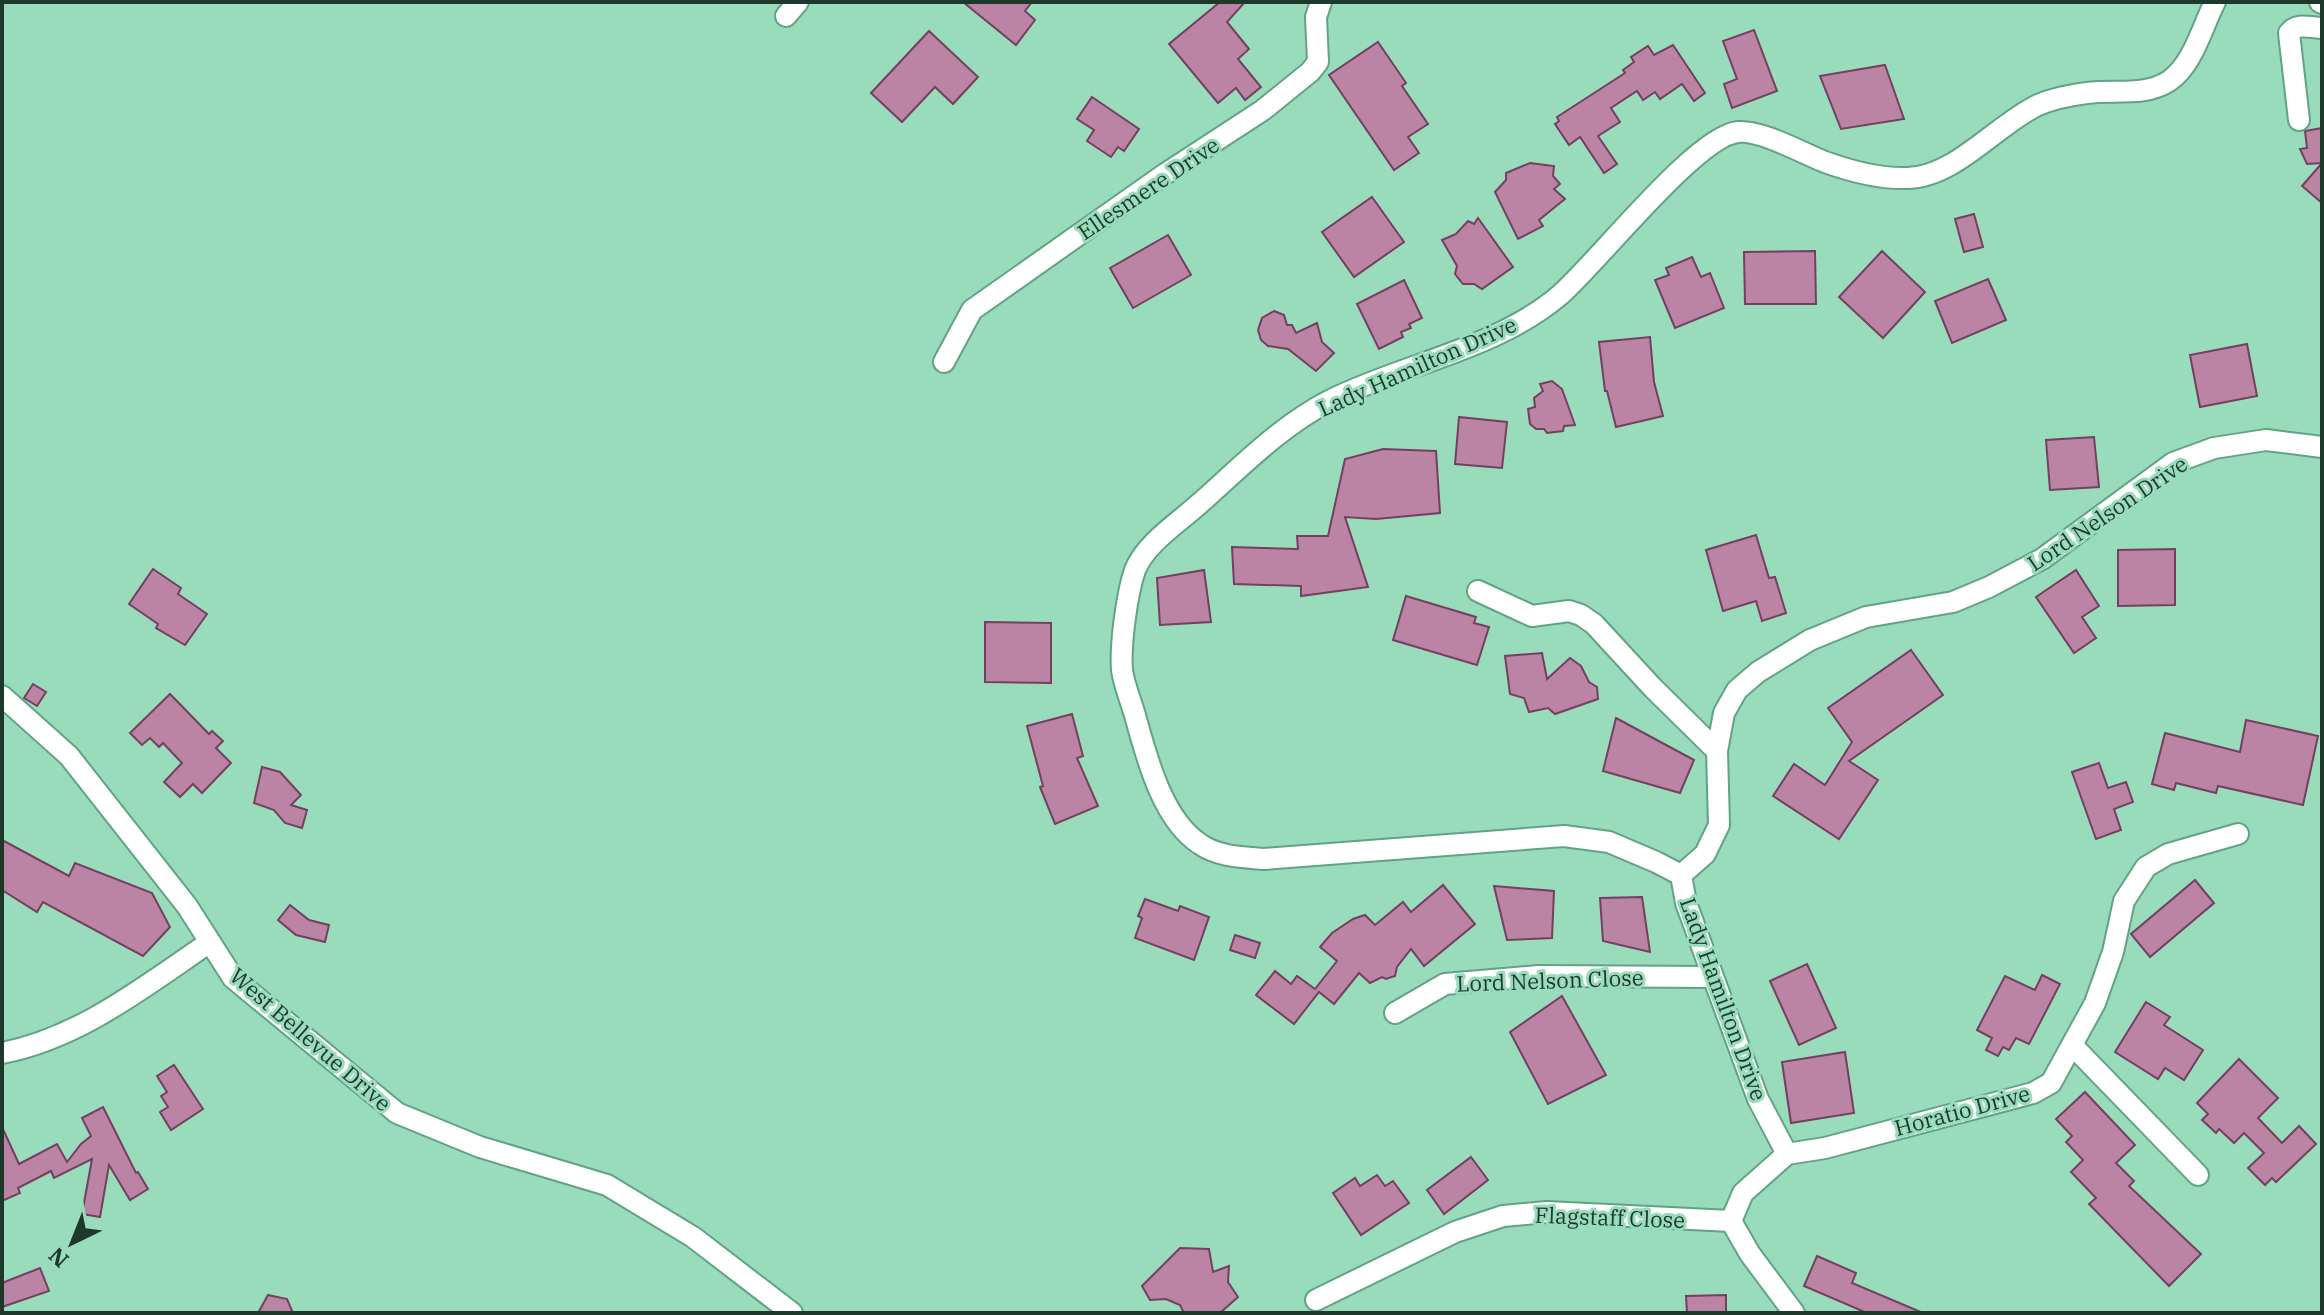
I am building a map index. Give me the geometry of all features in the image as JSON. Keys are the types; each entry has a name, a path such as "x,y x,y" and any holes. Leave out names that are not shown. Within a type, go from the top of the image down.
{"street":[{"name":"Ellesmere Drive","path":"944,362 972,310 1165,174 1263,110 1310,72 1318,62 1316,17 1321,2"},
{"name":"Lady Hamilton Drive","path":"1787,1154 1758,1099 1686,903 1681,875 1609,842 1564,836 1264,859 1231,856 1200,845 1181,827 1162,797 1122,670 1127,601 1136,566 1159,539 1291,424 1332,399 1511,327 1559,297 1712,141 1739,132 1778,141 1826,162 1874,175 1909,179 1932,175 1959,159 2000,127 2040,104 2087,92 2129,92 2167,83 2185,66 2215,2"},
{"path":"2299,120 2289,33 2301,26 2322,28"},
{"name":"Lord Nelson Drive","path":"1681,875 1705,854 1719,825 1717,751 1724,713 1737,690 1758,672 1810,640 1866,617 1953,602 1989,587 2042,559 2173,463 2214,448 2266,440 2322,447"},
{"path":"1478,591 1532,616 1569,611 1581,615 1594,624 1717,751"},
{"name":"West Bellevue Drive","path":"2,696 69,756 187,906 233,978 397,1113 480,1147 607,1185 693,1237 792,1313"},
{"name":"Horatio Drive","path":"1787,1154 1825,1148 2033,1093 2051,1083 2095,1003 2113,952 2124,901 2146,867 2168,854 2238,834"},
{"path":"2,1053 33,1047 115,1007 210,942"},
{"name":"Lord Nelson Close","path":"1395,1013 1445,984 1538,976 1713,977"},
{"path":"2072,1045 2198,1175"},
{"path":"1787,1154 1743,1193 1731,1221 1750,1254 1794,1313"},
{"name":"Flagstaff Close","path":"1316,1300 1455,1232 1503,1216 1547,1212 1731,1221"}],"building":[{"path":"963,2 1032,2 1025,11 1035,20 1016,45"},
{"path":"1220,2 1245,2 1227,22 1249,49 1238,59 1261,87 1245,100 1236,88 1218,103 1169,44"},
{"path":"1754,30 1777,91 1732,108 1724,84 1737,79 1723,41"},
{"path":"929,31 978,77 953,104 935,87 902,122 871,93"},
{"path":"1378,42 1406,83 1402,86 1428,124 1408,137 1419,153 1394,170 1329,75"},
{"path":"1673,45 1705,93 1694,101 1682,84 1660,99 1655,92 1643,100 1637,91 1611,108 1620,122 1598,136 1617,164 1604,173 1580,137 1569,145 1555,124 1559,121 1557,117 1625,73 1623,70 1634,62 1631,57 1648,46 1654,55"},
{"path":"1885,65 1904,119 1841,129 1820,76"},
{"path":"1092,97 1139,129 1124,151 1118,147 1111,157 1087,141 1094,130 1077,119"},
{"path":"2322,128 2322,163 2307,164 2300,149 2307,148 2305,131"},
{"path":"1530,163 1554,166 1553,176 1560,184 1554,189 1565,199 1539,220 1543,226 1518,239 1495,192 1506,180 1506,173"},
{"path":"2322,163 2322,203 2302,186"},
{"path":"1372,197 1404,242 1354,277 1322,232"},
{"path":"1974,214 1983,247 1964,252 1955,219"},
{"path":"1478,218 1513,267 1482,289 1474,284 1463,284 1455,274 1457,266 1442,240 1456,234 1468,221 1474,224"},
{"path":"1168,235 1191,275 1133,308 1110,268"},
{"path":"1815,251 1816,304 1745,304 1744,252"},
{"path":"1882,251 1925,292 1883,338 1839,297"},
{"path":"1692,257 1701,277 1710,273 1724,308 1675,328 1655,280 1669,275 1666,268"},
{"path":"1988,279 2006,320 1952,343 1935,301"},
{"path":"1404,280 1422,318 1401,332 1403,337 1379,349 1357,304"},
{"path":"1274,311 1284,315 1287,325 1292,325 1296,333 1317,323 1322,342 1334,353 1316,371 1288,349 1268,346 1261,340 1258,330 1262,318"},
{"path":"1650,337 1654,382 1663,416 1616,427 1605,391 1599,342"},
{"path":"2247,344 2257,396 2200,407 2190,355"},
{"path":"1552,381 1562,389 1575,425 1564,426 1563,431 1547,433 1530,424 1528,409 1535,407 1534,398 1543,391 1540,384"},
{"path":"1459,417 1507,422 1502,468 1455,464"},
{"path":"2094,437 2099,487 2050,490 2046,440"},
{"path":"1383,449 1436,451 1440,513 1376,519 1345,517 1368,587 1301,596 1301,586 1234,584 1232,547 1298,549 1297,536 1328,536 1345,459"},
{"path":"1756,535 1769,578 1775,577 1786,613 1762,621 1756,601 1723,611 1706,550"},
{"path":"2175,549 2175,605 2118,606 2118,550"},
{"path":"153,569 181,588 178,594 207,614 185,645 156,628 158,624 129,604"},
{"path":"1204,570 1211,622 1160,625 1157,578"},
{"path":"2076,570 2099,606 2082,617 2096,638 2074,653 2036,597"},
{"path":"1406,596 1476,617 1474,623 1489,627 1477,665 1393,640"},
{"path":"985,622 1051,623 1051,683 985,682"},
{"path":"1911,650 1943,695 1849,761 1878,780 1839,839 1773,796 1794,764 1825,785 1852,742 1828,708"},
{"path":"1542,653 1547,679 1570,658 1581,666 1589,682 1597,687 1598,699 1555,714 1548,708 1529,712 1524,698 1510,694 1505,656"},
{"path":"33,684 46,692 37,706 24,698"},
{"path":"170,694 209,734 212,731 223,741 216,748 231,763 202,793 193,784 180,797 164,782 182,763 163,743 159,747 150,738 142,745 130,733"},
{"path":"1072,714 1083,756 1077,758 1098,806 1055,824 1040,787 1043,786 1027,726"},
{"path":"1616,718 1694,760 1680,793 1603,771"},
{"path":"2246,720 2318,736 2303,805 2218,786 2216,793 2176,783 2174,790 2152,784 2165,733 2240,752"},
{"path":"2099,763 2108,788 2126,782 2133,802 2114,809 2121,830 2096,839 2072,772"},
{"path":"262,767 280,772 301,795 291,805 307,810 302,828 285,823 274,810 254,803"},
{"path":"2,840 69,876 75,863 152,893 170,927 143,956 43,902 37,912 2,890"},
{"path":"2195,880 2214,903 2150,957 2131,934"},
{"path":"1443,885 1475,924 1424,966 1411,949 1397,967 1395,976 1382,977 1370,983 1359,973 1334,1004 1319,992 1294,1024 1256,995 1275,971 1291,984 1297,976 1315,989 1337,961 1320,947 1332,933 1365,915 1375,925 1403,902 1411,912"},
{"path":"1494,886 1554,891 1552,938 1507,940"},
{"path":"1642,897 1650,952 1603,941 1600,898"},
{"path":"1145,899 1178,911 1180,906 1209,917 1194,960 1135,938 1142,918 1138,916"},
{"path":"290,905 309,920 329,925 325,942 296,935 278,920"},
{"path":"1235,935 1260,943 1255,958 1230,950"},
{"path":"1807,964 1836,1028 1799,1045 1770,981"},
{"path":"2042,975 2060,984 2029,1044 2016,1038 2009,1050 2003,1047 1998,1056 1986,1050 1992,1038 1977,1030 2005,976 2035,990"},
{"path":"1562,996 1606,1075 1548,1104 1510,1032"},
{"path":"2146,1002 2170,1017 2164,1025 2203,1050 2184,1080 2165,1068 2158,1079 2115,1052"},
{"path":"1845,1052 1854,1113 1791,1123 1782,1062"},
{"path":"2239,1059 2278,1098 2258,1118 2282,1143 2299,1126 2316,1144 2276,1182 2272,1178 2265,1185 2248,1168 2264,1153 2244,1133 2234,1143 2219,1129 2216,1133 2202,1120 2208,1114 2197,1103"},
{"path":"174,1065 203,1109 171,1130 160,1112 168,1107 161,1096 167,1092 157,1076"},
{"path":"2085,1092 2135,1145 2116,1163 2134,1181 2129,1186 2201,1254 2169,1286 2089,1204 2096,1198 2071,1172 2083,1160 2066,1142 2072,1136 2056,1119"},
{"path":"103,1107 136,1173 148,1189 130,1200 109,1165 100,1217 82,1214 92,1159 54,1178 51,1171 18,1188 20,1193 2,1201 2,1127 19,1164 57,1144 67,1162 91,1136 82,1118"},
{"path":"1471,1157 1488,1180 1444,1214 1427,1190"},
{"path":"1377,1175 1385,1186 1393,1181 1409,1203 1361,1235 1333,1193 1355,1178 1360,1186"},
{"path":"1180,1248 1209,1249 1213,1272 1229,1266 1228,1282 1238,1297 1220,1313 1184,1313 1180,1305 1166,1299 1150,1300 1142,1286"},
{"path":"1817,1256 1856,1273 1852,1283 1923,1313 1867,1313 1804,1286"},
{"path":"40,1268 49,1291 2,1307 2,1283"},
{"path":"268,1295 287,1299 293,1313 258,1313"},
{"path":"1726,1295 1726,1313 1687,1313 1686,1296"}]}
